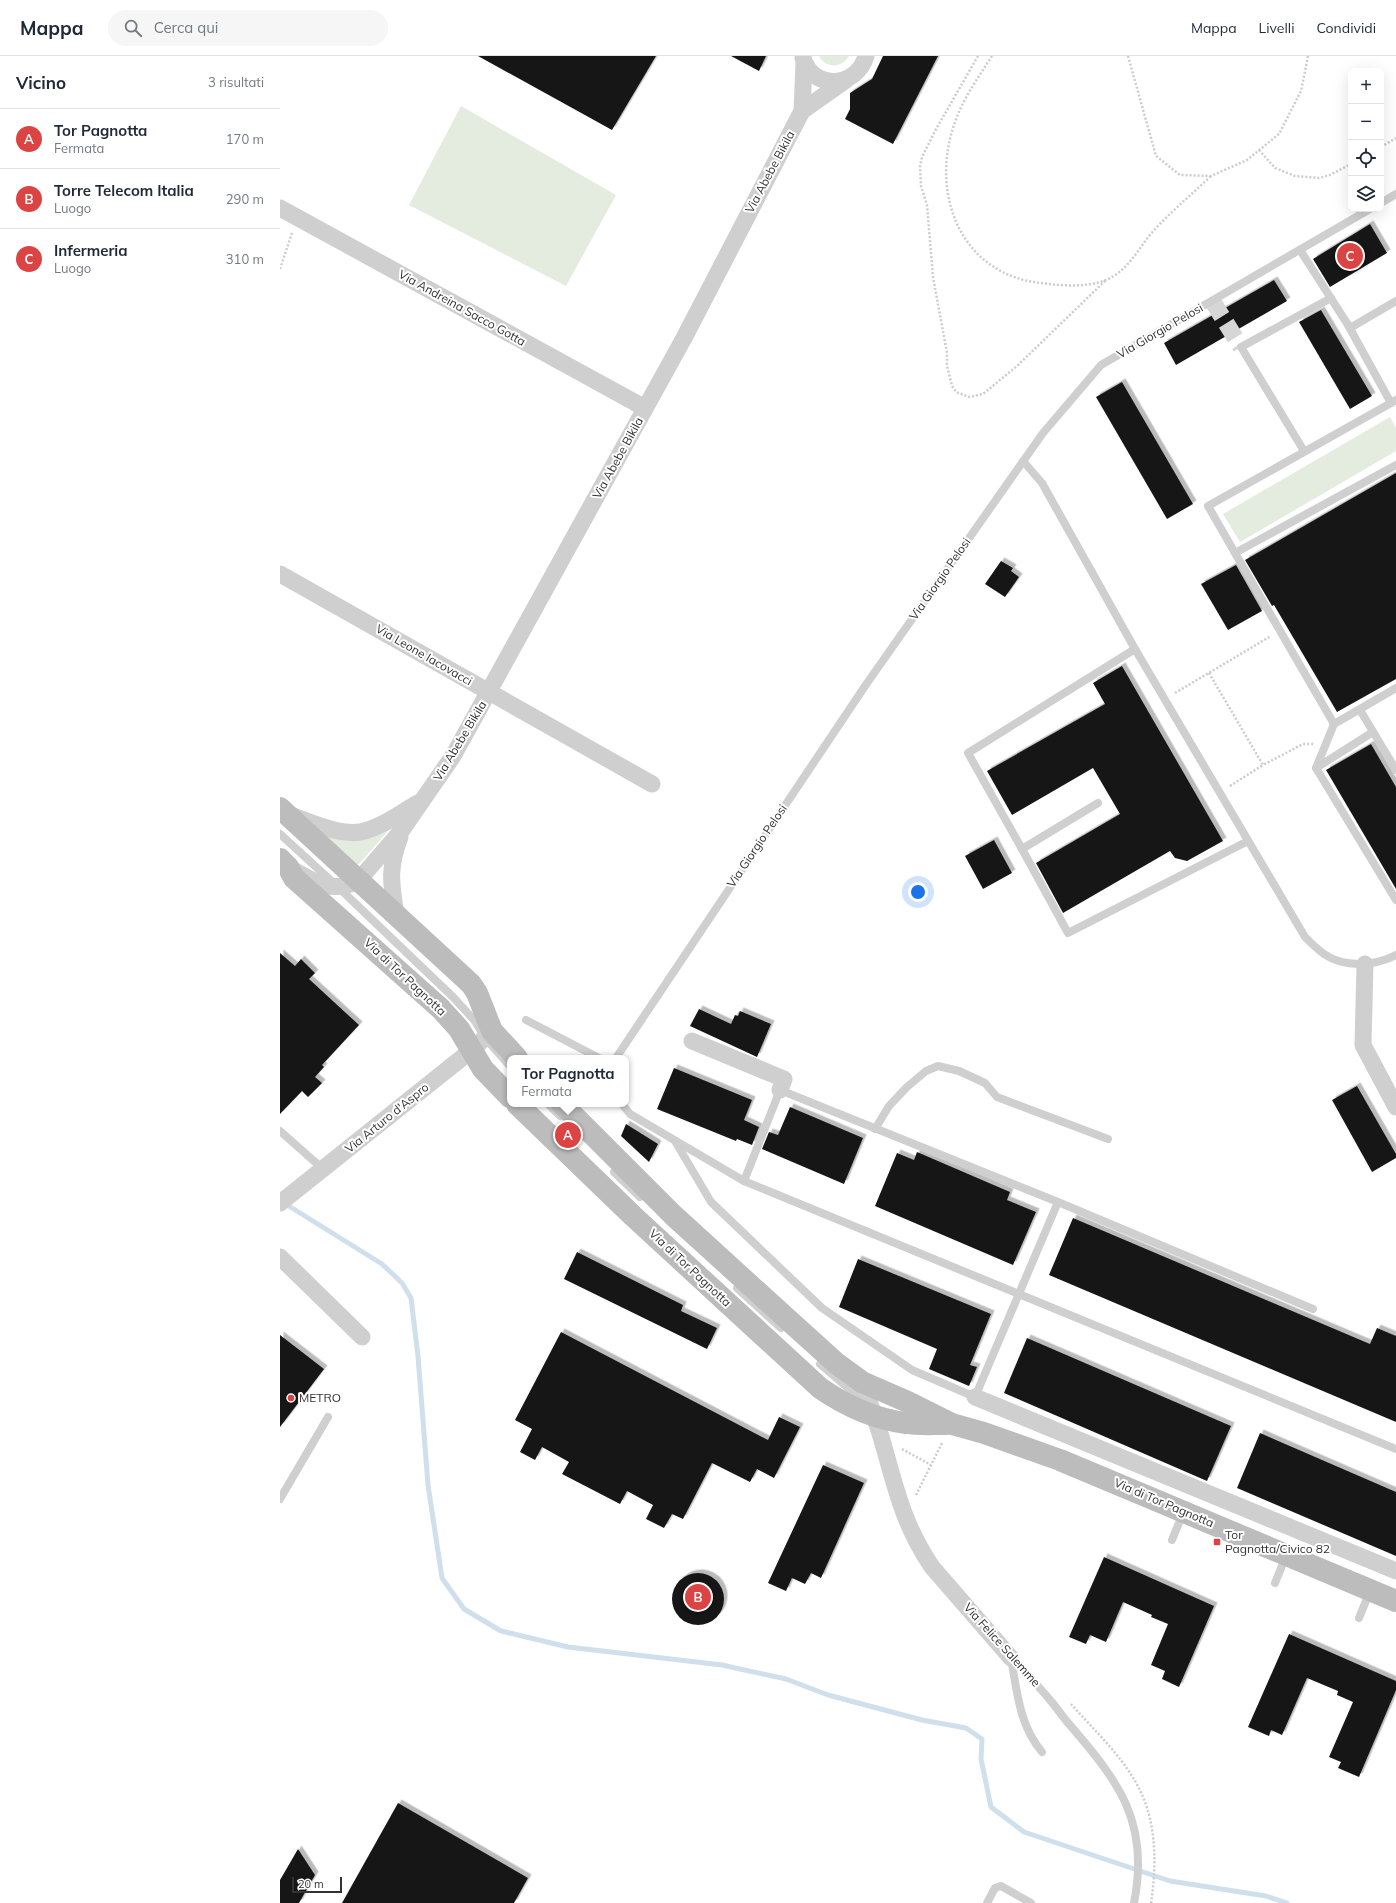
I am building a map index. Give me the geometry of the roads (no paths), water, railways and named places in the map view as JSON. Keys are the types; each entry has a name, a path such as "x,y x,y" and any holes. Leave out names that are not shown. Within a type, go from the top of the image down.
{"street":[{"name":"Via Abebe Bikila","path":"802,111 860,69 866,56"},
{"name":"Via Abebe Bikila","path":"348,884 402,830 453,756 489,692 684,338 802,111 803,60"},
{"path":"803,60 818,78 832,82 846,80"},
{"name":"Via Andreina Sacco Gotta","path":"280,208 645,408"},
{"name":"Via Leone Iacovacci","path":"280,574 652,784"},
{"name":"Via Abebe Bikila","path":"282,819 333,829 360,832 384,823 424,799"},
{"name":"Via di Tor Pagnotta","path":"282,819 348,884 396,914 471,984 477,993 483,1039 483,1069 507,1094"},
{"name":"Via Abebe Bikila","path":"396,914 391,871 392,859 402,830"},
{"name":"Via di Tor Pagnotta","path":"284,863 312,881 329,887 348,884"},
{"name":"Via di Tor Pagnotta","path":"284,863 294,878 441,1009 459,1029 483,1039 512,1055"},
{"path":"1365,964 1363,1045 1396,1107"},
{"name":"Via Arturo d'Aspro","path":"286,1198 483,1039"},
{"path":"692,1041 784,1079 780,1090"},
{"name":"Via di Tor Pagnotta","path":"520,1107 612,1196 820,1388 853,1408 874,1416 947,1433 984,1433 1060,1460 1396,1601"},
{"name":"Via di Tor Pagnotta","path":"562,1112 836,1363 862,1382 908,1402 947,1433"},
{"path":"280,1257 362,1338"},
{"name":"Via Felice Salemme","path":"862,1382 874,1416 897,1497 907,1524 922,1552 932,1567 1011,1658"},
{"path":"975,1397 1396,1571"}],"lane":[{"path":"1384,201 1396,194"},
{"name":"Via Giorgio Pelosi","path":"618,1055 865,686 1042,433 1101,365 1365,212"},
{"path":"1300,250 1348,325 1393,401 1208,506 1334,724"},
{"path":"1304,451 1241,347 1330,298"},
{"path":"1348,325 1350,328 1396,302"},
{"path":"1023,461 1042,483 1135,649 1305,938 1325,955 1346,962 1369,964 1396,955"},
{"path":"1234,553 1396,465"},
{"path":"1135,649 968,753 1068,933 1248,841"},
{"path":"1316,768 1334,724 1396,688"},
{"path":"1360,710 1396,770"},
{"path":"1316,768 1373,732"},
{"path":"1316,768 1396,900"},
{"path":"1022,849 1098,803"},
{"name":"Via di Tor Pagnotta","path":"348,884 475,1021 483,1039 507,1063"},
{"path":"526,1020 593,1055"},
{"path":"876,1129 889,1106 907,1087 926,1071 938,1066 958,1071 985,1083 997,1097 1108,1139"},
{"path":"744,1181 780,1090 1058,1202 1313,1309"},
{"name":"Via di Tor Pagnotta","path":"553,1107 562,1112"},
{"path":"624,1107 630,1114 744,1181 1396,1449"},
{"path":"280,1131 323,1169"},
{"path":"675,1141 711,1202 822,1308 912,1370 975,1397 1058,1202"},
{"path":"607,1165 646,1203"},
{"name":"Via di Tor Pagnotta","path":"730,1282 787,1334"},
{"name":"Via di Tor Pagnotta","path":"816,1360 854,1394 874,1416"},
{"name":"Via di Tor Pagnotta","path":"834,1376 862,1382"},
{"path":"280,1499 328,1417"},
{"path":"1172,1540 1184,1512"},
{"path":"1275,1583 1287,1555"},
{"path":"1358,1618 1370,1590"},
{"path":"1011,1658 1023,1721 1028,1733 1042,1752"},
{"name":"Via Felice Salemme","path":"1011,1658 1050,1699 1117,1785 1129,1809 1136,1833 1140,1864 1134,1903"},
{"path":"987,1903 995,1888 1001,1886 1031,1903"}],"waterway":[{"path":"284,1203 382,1264 402,1283 411,1298 418,1356 428,1485 442,1578 464,1609 501,1631 568,1647 722,1665 786,1679 828,1695 922,1720 966,1728 982,1739 981,1759 991,1807 1024,1832 1170,1881 1266,1896 1287,1903"}],"tunnel":[{"path":"1213,302 1241,347"}],"place":[{"name":"Infermeria","path":"1350,256"},
{"name":"Tor Pagnotta","path":"568,1135"},
{"name":"METRO","path":"291,1398"},
{"name":"Tor Pagnotta/Civico 82","path":"1217,1542"},
{"name":"Torre Telecom Italia","path":"698,1597"}]}
